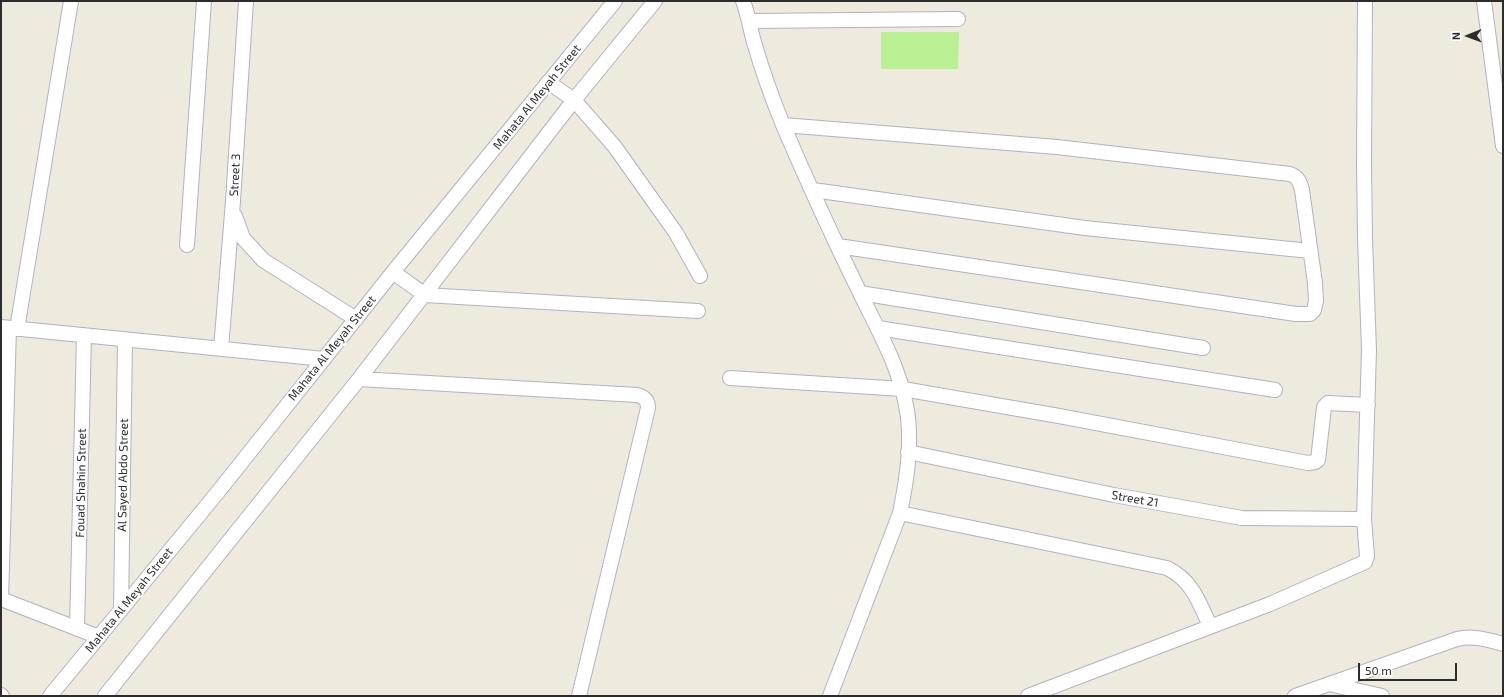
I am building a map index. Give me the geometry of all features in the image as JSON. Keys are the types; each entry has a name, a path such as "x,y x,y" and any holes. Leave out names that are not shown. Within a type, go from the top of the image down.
{"street":[{"path":"71,1 9,328 1,599 77,630 99,637"},
{"path":"186,245 204,1"},
{"name":"Street 3","path":"221,349 233,201 246,1"},
{"name":"Mahata Al Meyah Street","path":"50,696 223,486 393,272 615,1"},
{"path":"105,696 359,379 574,100 655,1"},
{"path":"743,1 768,85 783,125 838,246 890,354 902,389 908,422 906,487 900,513 830,696"},
{"path":"1028,696 1270,604 1366,562 1367,556 1364,519 1369,350 1364,163 1365,1"},
{"path":"1484,1 1503,146"},
{"path":"749,21 958,19"},
{"path":"548,82 574,100 615,147 676,233 700,276"},
{"path":"783,125 1057,147 1286,172 1300,181 1315,283 1316,301 1314,310 1310,314 1302,315 838,246"},
{"path":"813,190 1085,228 1310,251"},
{"path":"233,201 236,220 243,238 263,260 356,320"},
{"path":"393,272 425,295 698,311"},
{"path":"860,293 1203,348"},
{"path":"9,328 324,359"},
{"path":"878,328 1275,390"},
{"name":"Fouad Shahin Street","path":"77,630 84,336"},
{"name":"Al Sayed Abdo Street","path":"121,610 125,340"},
{"path":"730,378 902,389 1059,416 1308,463 1318,460 1325,405 1328,403 1368,405"},
{"path":"359,379 637,395 646,399 648,408 579,696"},
{"name":"Street 21","path":"908,452 1114,495 1242,518 1364,519"},
{"path":"900,513 1166,568 1185,580 1194,593 1210,626"},
{"path":"1295,696 1464,637 1477,637 1503,644"},
{"path":"1328,684 1382,696"}],"green space":[{"path":"881,32 959,32 958,69 881,69"}]}
